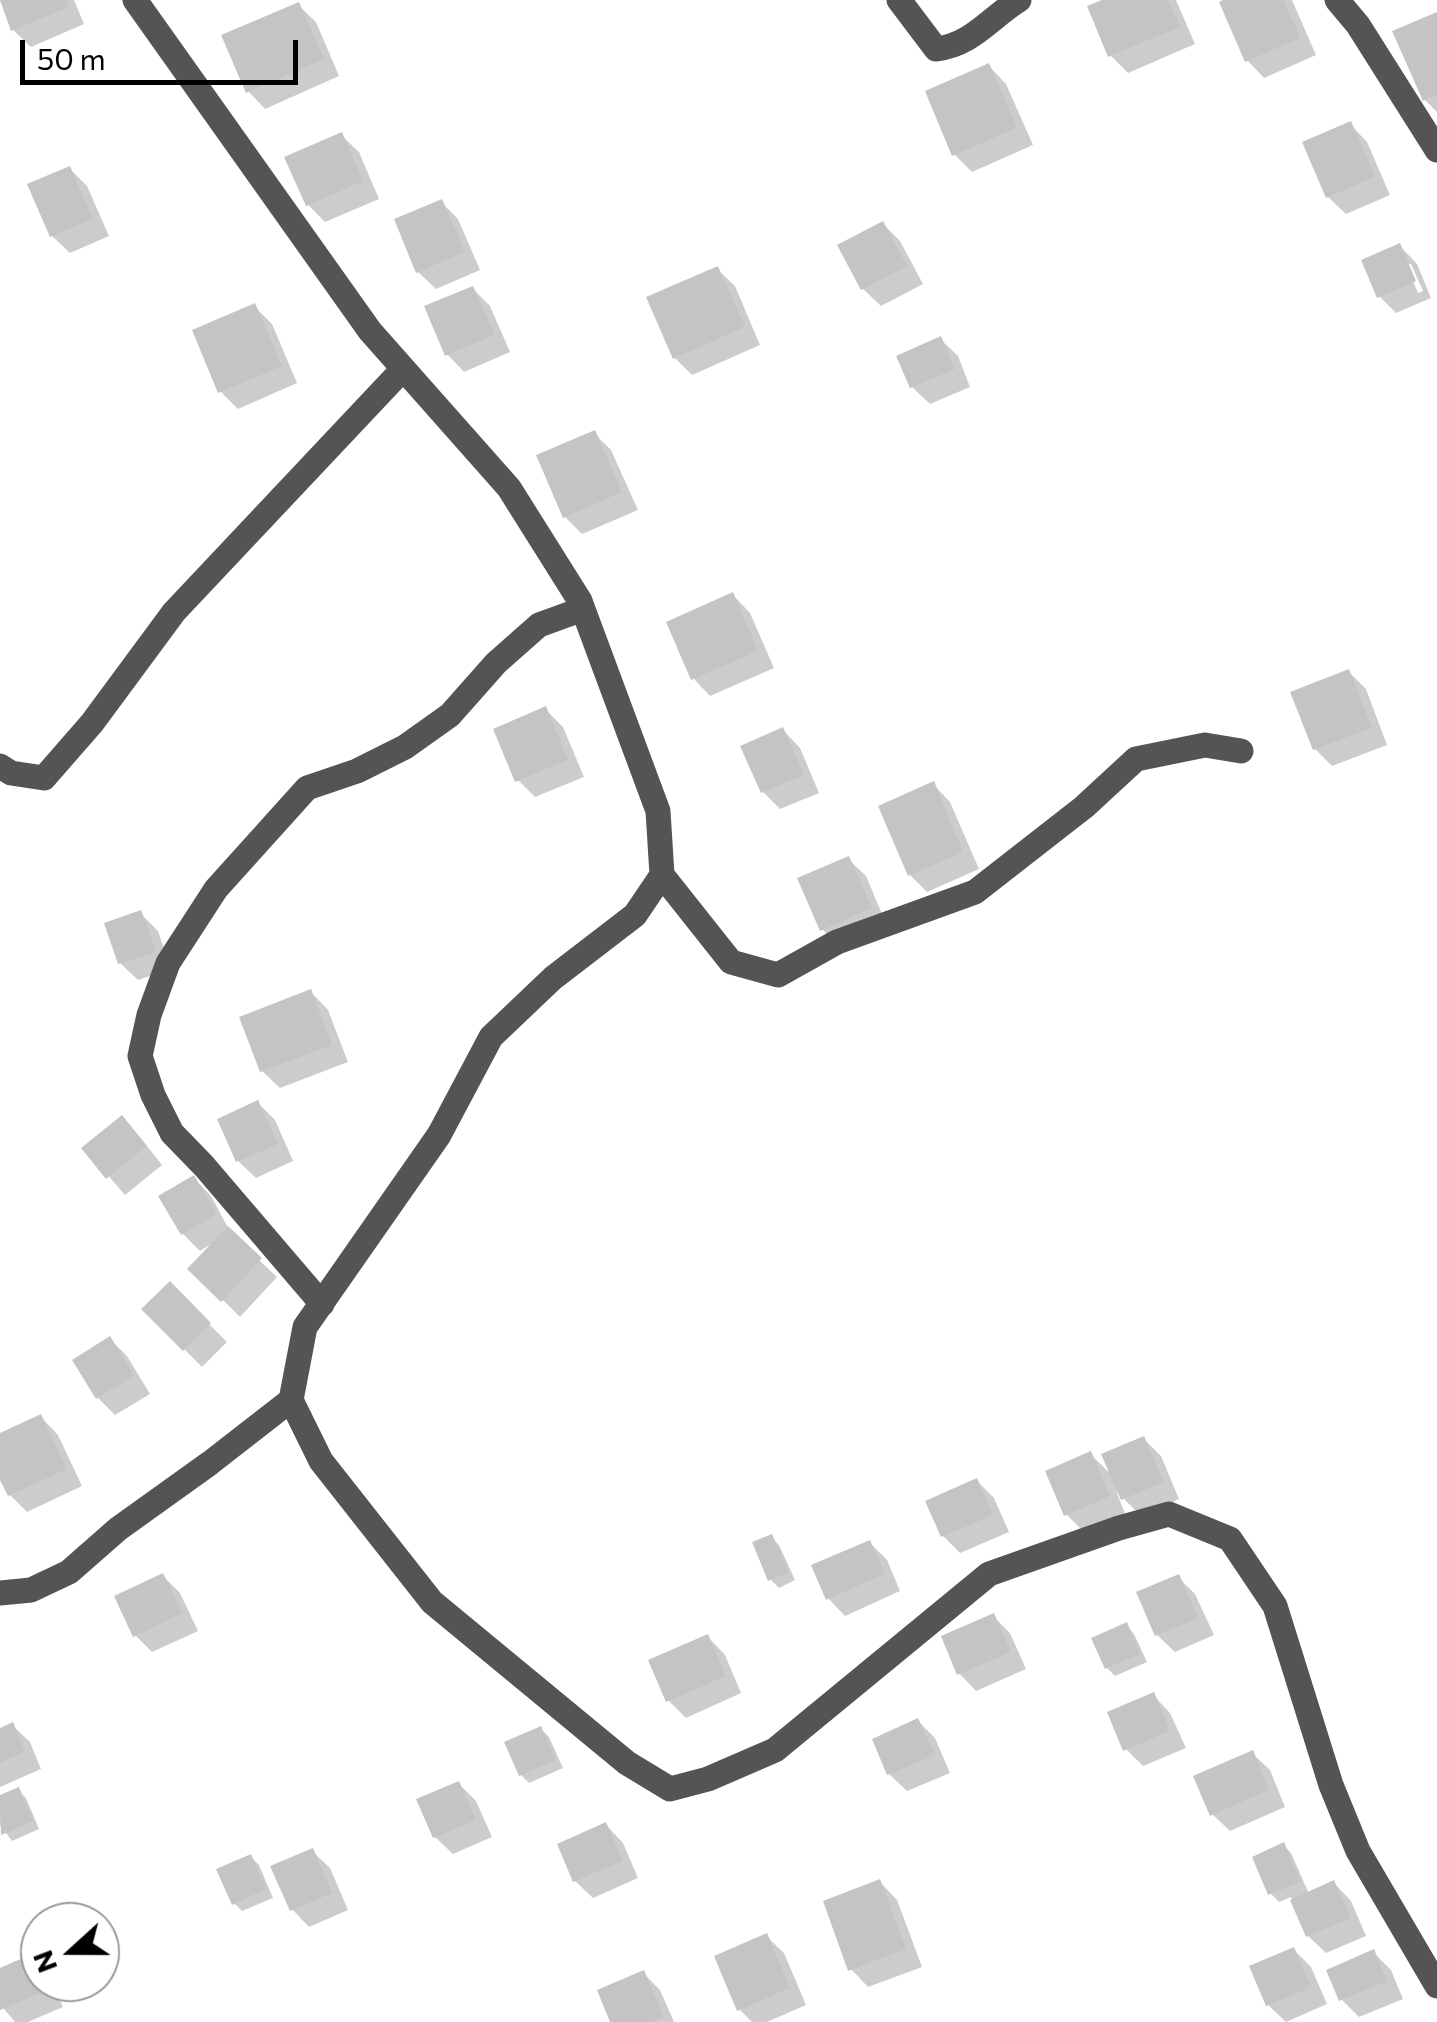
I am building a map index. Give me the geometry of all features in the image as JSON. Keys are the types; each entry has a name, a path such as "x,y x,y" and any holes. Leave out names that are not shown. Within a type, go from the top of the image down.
{"street":[{"path":"135,0 370,332 510,488 584,609 658,811 662,875 731,962 778,975 838,942 975,892 1084,807 1136,759 1205,745 1241,751"},
{"path":"898,0 936,49 954,47 970,39 1019,0"},
{"path":"1337,0 1358,25 1437,150"},
{"path":"0,766 12,773 44,778 92,723 174,612 403,369"},
{"path":"322,1304 172,1133 153,1096 140,1056 168,964 216,889 308,788 357,771 405,747 450,715 496,663 539,625 584,609"},
{"path":"662,875 635,915 553,978 491,1037 439,1135 305,1326 290,1400 321,1461 432,1602 627,1763 670,1789 708,1779 775,1750 989,1574 1169,1514 1230,1539 1275,1606 1326,1768 1358,1850 1437,1986"},
{"path":"0,1593 31,1590 69,1572 118,1528 210,1464 290,1400"}],"building":[{"path":"0,0 66,0 69,7 11,31"},
{"path":"1102,0 1168,0 1180,27 1108,57 1087,6"},
{"path":"1284,0 1300,38 1245,62 1219,2"},
{"path":"299,2 324,59 246,93 221,35"},
{"path":"1437,12 1437,95 1423,101 1392,31"},
{"path":"989,63 1017,128 952,156 925,91"},
{"path":"1351,121 1375,177 1326,198 1302,142"},
{"path":"342,132 363,181 306,206 284,157"},
{"path":"70,166 93,219 50,237 27,184"},
{"path":"442,199 465,252 416,273 394,219"},
{"path":"883,221 907,266 861,290 837,245"},
{"path":"1400,243 1416,281 1377,298 1361,260"},
{"path":"718,266 745,327 673,359 646,297"},
{"path":"473,286 495,335 445,356 424,306"},
{"path":"255,303 282,366 218,393 192,330"},
{"path":"941,336 955,369 910,388 896,356"},
{"path":"595,430 622,492 563,518 536,455"},
{"path":"733,592 758,651 691,680 666,622"},
{"path":"1349,669 1372,728 1313,750 1290,692"},
{"path":"546,706 568,760 515,782 493,729"},
{"path":"783,727 804,775 761,793 740,746"},
{"path":"934,781 963,852 908,876 878,806"},
{"path":"849,856 872,908 820,931 797,878"},
{"path":"141,910 156,952 118,964 104,923"},
{"path":"311,989 332,1045 260,1072 239,1017"},
{"path":"258,1100 278,1144 236,1162 217,1119"},
{"path":"122,1115 147,1146 106,1179 81,1148"},
{"path":"194,1175 217,1214 181,1235 158,1196"},
{"path":"228,1226 262,1258 221,1302 187,1269"},
{"path":"170,1281 211,1323 183,1351 141,1309"},
{"path":"110,1336 134,1376 96,1399 72,1360"},
{"path":"41,1414 67,1469 8,1496 0,1480 0,1433"},
{"path":"1144,1436 1164,1482 1121,1500 1101,1454"},
{"path":"1091,1451 1110,1496 1064,1516 1045,1471"},
{"path":"977,1478 993,1515 941,1537 925,1501"},
{"path":"772,1534 789,1572 768,1581 752,1542"},
{"path":"870,1540 885,1574 826,1600 811,1565"},
{"path":"163,1573 182,1613 133,1637 114,1596"},
{"path":"1179,1574 1198,1618 1155,1636 1136,1592"},
{"path":"994,1613 1011,1652 957,1675 941,1636"},
{"path":"1127,1622 1140,1654 1105,1669 1091,1638"},
{"path":"708,1634 726,1676 666,1702 648,1660"},
{"path":"1154,1692 1170,1731 1123,1751 1107,1712"},
{"path":"918,1718 935,1755 887,1775 872,1739"},
{"path":"13,1722 25,1752 0,1763 0,1728"},
{"path":"541,1726 556,1760 519,1776 504,1742"},
{"path":"1253,1750 1269,1790 1210,1816 1193,1776"},
{"path":"459,1781 476,1820 433,1838 416,1799"},
{"path":"19,1787 33,1821 1,1835 0,1795"},
{"path":"606,1822 623,1861 573,1882 557,1844"},
{"path":"1284,1842 1301,1882 1268,1895 1252,1857"},
{"path":"313,1848 332,1893 290,1911 270,1866"},
{"path":"251,1854 266,1889 232,1905 216,1869"},
{"path":"880,1879 906,1949 848,1971 823,1901"},
{"path":"1334,1880 1351,1918 1306,1937 1290,1900"},
{"path":"767,1933 790,1988 737,2011 714,1956"},
{"path":"1294,1947 1311,1987 1266,2006 1249,1966"},
{"path":"1374,1949 1387,1981 1339,2001 1326,1970"},
{"path":"20,1959 20,2001 0,2010 0,1968"},
{"path":"644,1970 664,2017 652,2022 610,2022 597,1990"}]}
